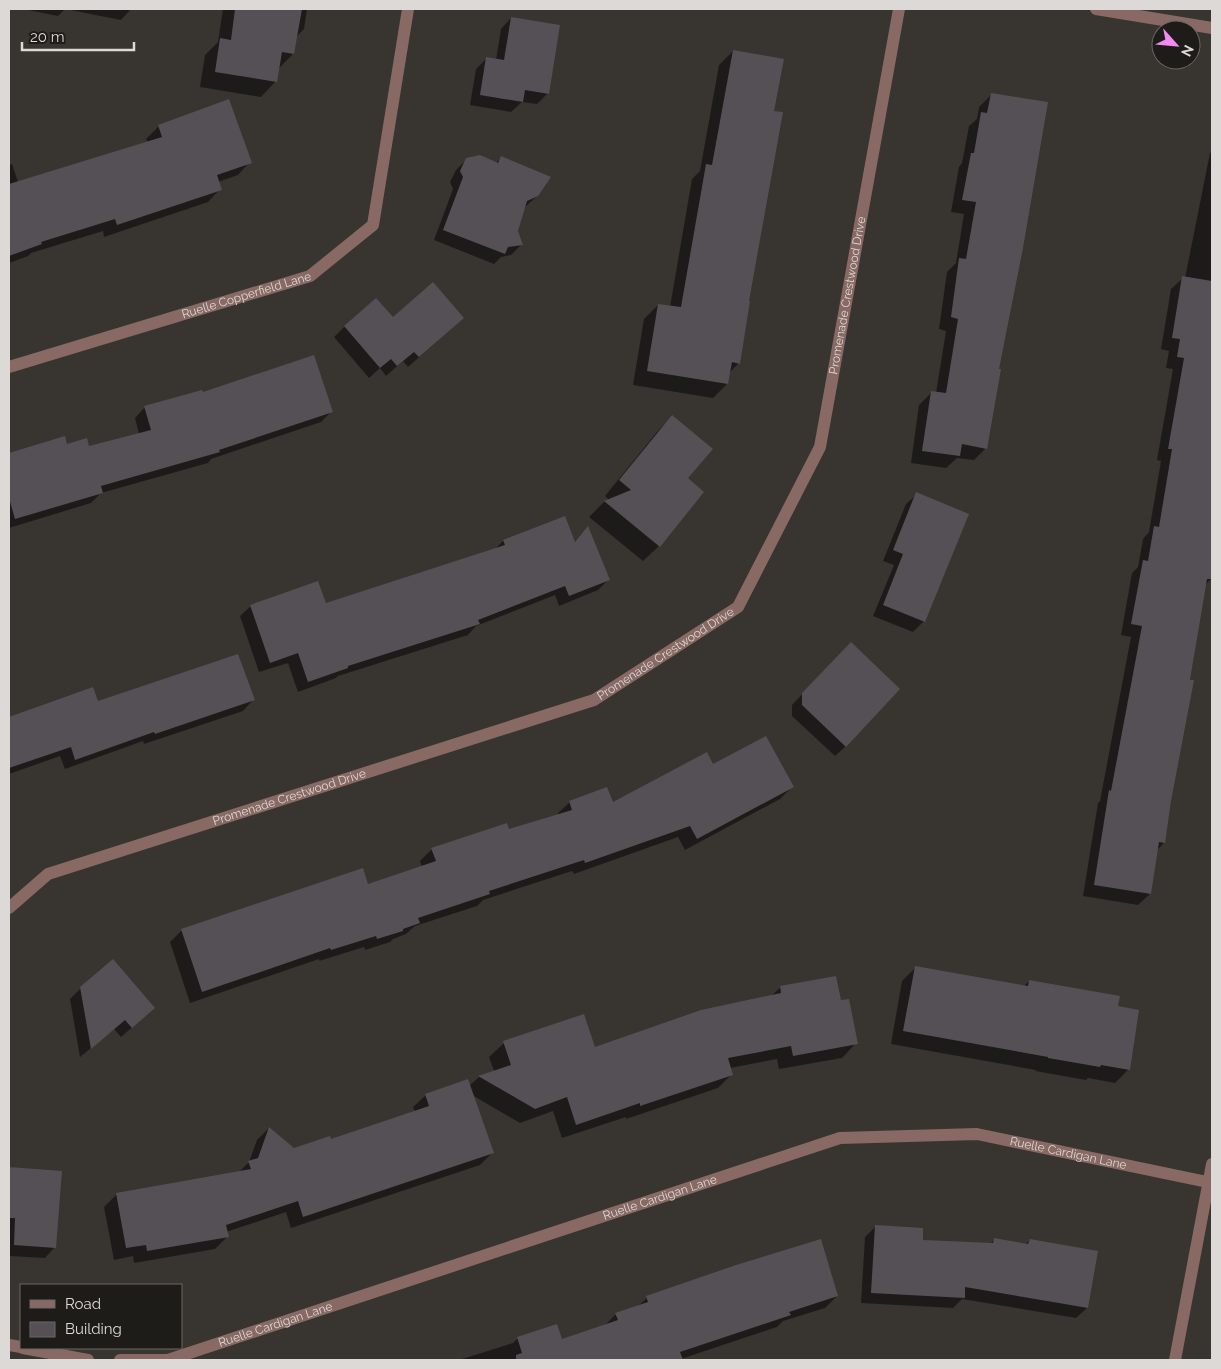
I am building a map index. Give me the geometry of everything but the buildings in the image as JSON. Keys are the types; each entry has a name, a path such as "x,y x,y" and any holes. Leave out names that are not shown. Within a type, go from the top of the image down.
{"street":[{"name":"Ruelle Copperfield Lane","path":"9,367 310,276 373,225 408,9"},
{"name":"Promenade Crestwood Drive","path":"9,908 48,874 594,700 738,607 820,447 899,9"},
{"path":"1096,9 1212,28"},
{"name":"Ruelle Cardigan Lane","path":"120,1360 168,1360 840,1138 978,1134 1211,1183"},
{"path":"1176,1360 1211,1183 1212,1164"},
{"path":"28,1349 88,1360"}]}
